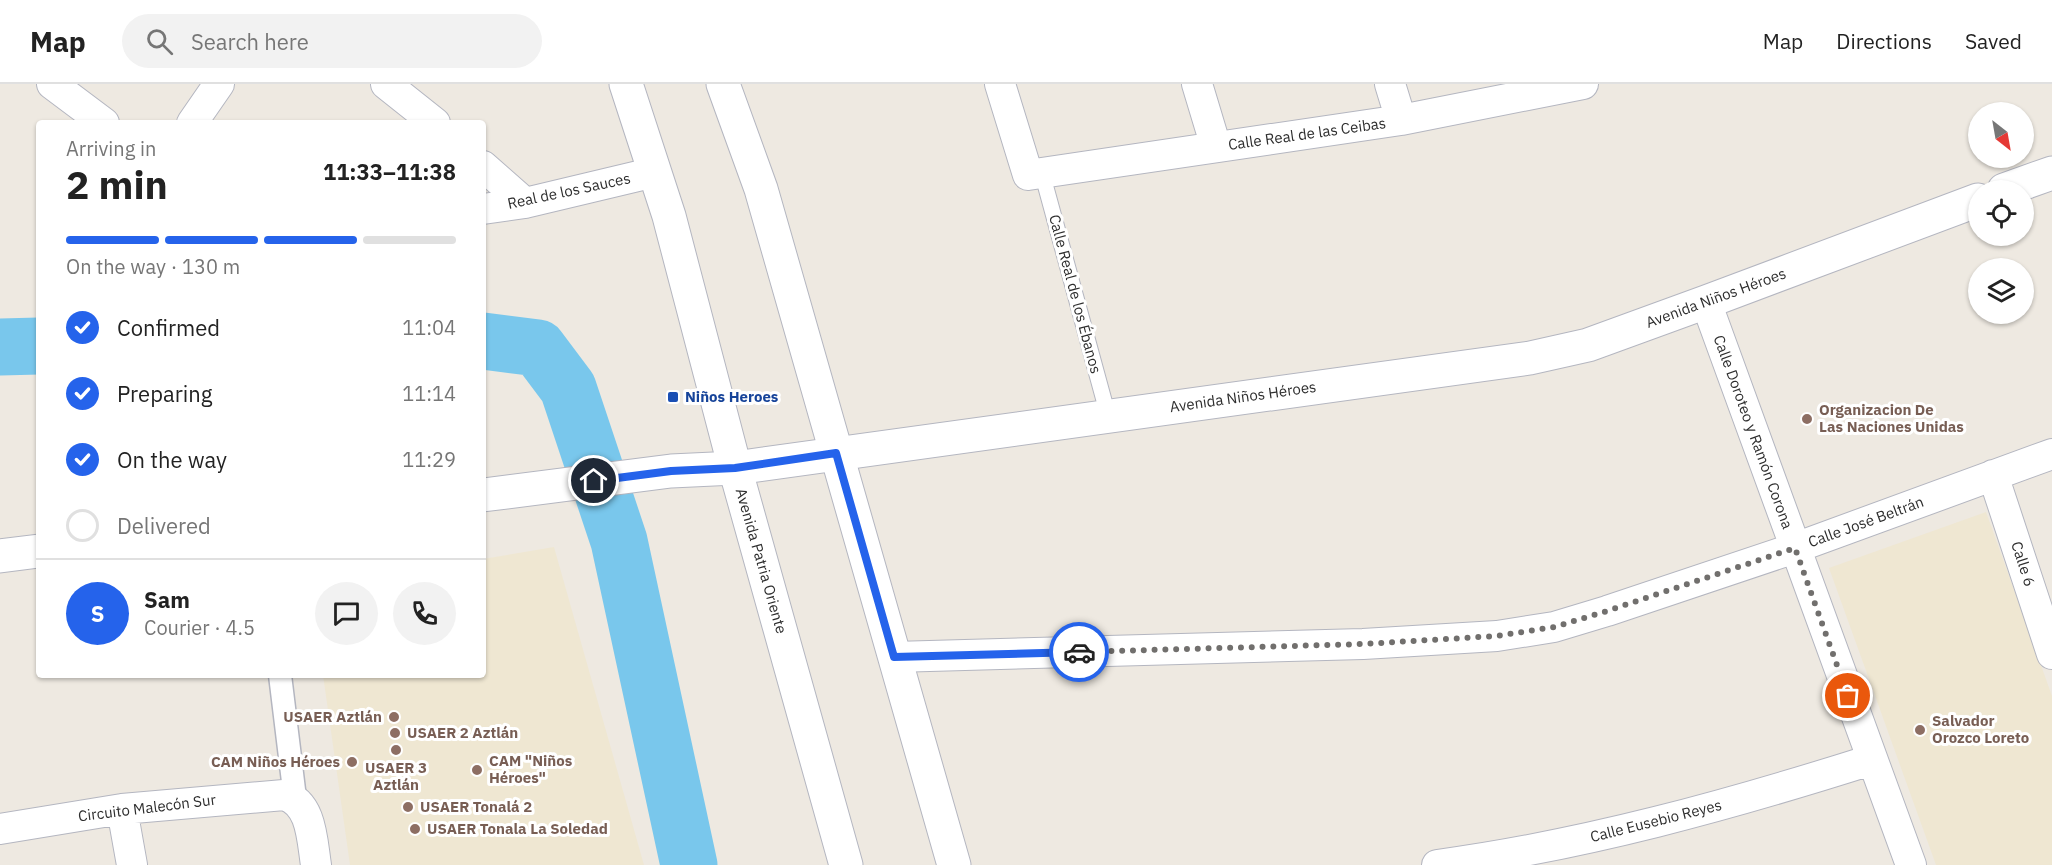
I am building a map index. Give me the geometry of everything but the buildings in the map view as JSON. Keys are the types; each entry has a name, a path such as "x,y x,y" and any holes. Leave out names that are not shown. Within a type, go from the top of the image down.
{"street":[{"path":"27,84 58,89 100,120"},
{"path":"194,120 219,84"},
{"path":"386,84 420,118"},
{"name":"Avenida Patria Oriente","path":"626,84 669,216 735,468 846,865"},
{"path":"723,84 761,189 954,865"},
{"name":"Calle Real de los Ébanos","path":"1000,84 1035,174"},
{"path":"1197,84 1216,147"},
{"path":"1390,84 1401,120"},
{"name":"Calle Real de las Ceibas","path":"1035,174 1401,120 1582,84"},
{"path":"486,169 525,203"},
{"name":"Real de los Sauces","path":"486,209 525,203 655,172"},
{"path":"2032,180 2052,173"},
{"name":"Avenida Niños Héroes","path":"486,495 671,471 735,468 1552,354 1588,345 1706,303 1968,204"},
{"name":"Calle Doroteo y Ramón Corona","path":"1706,303 1911,865"},
{"name":"Calle José Beltrán","path":"894,657 1363,644 1497,636 1554,627 1795,548 2052,454"},
{"name":"Calle 6","path":"1993,475 2052,654"},
{"path":"0,556 36,551"},
{"path":"280,678 295,798 310,826 316,865"},
{"name":"Calle Eusebio Reyes","path":"1437,865 1559,844 1665,821 1768,793 1871,760"},
{"name":"Circuito Malecón Sur","path":"0,829 122,809 271,795 295,798"},
{"path":"122,809 132,865"}],"lane":[{"name":"Calle Real de los Ébanos","path":"1035,174 1108,415"}],"shaded area":[{"path":"1986,512 2052,696 2052,865 1936,865 1829,568"},
{"name":"CAM \"Niños Héroes\"","path":"554,547 644,865 350,865 323,678 486,678 486,558"}],"waterway":[{"path":"486,341 538,348 568,388 619,541 689,865"},
{"path":"0,347 36,346"}],"way so far":[{"path":"1079,652 1363,644 1497,636 1554,627 1795,548 1848,696"}],"place":[{"name":"Niños Heroes","path":"673,397"},
{"name":"Organizacion De Las Naciones Unidas","path":"1807,419"},
{"name":"USAER Aztlán","path":"394,717"},
{"name":"Salvador Orozco Loreto","path":"1920,730"},
{"name":"USAER 2 Aztlán","path":"395,733"},
{"name":"USAER 3 Aztlán","path":"396,750"},
{"name":"CAM Niños Héroes","path":"352,762"},
{"name":"CAM \"Niños Héroes\"","path":"477,770"},
{"name":"USAER Tonalá 2","path":"408,807"},
{"name":"USAER Tonala La Soledad","path":"415,829"}],"route":[{"path":"594,481 671,471 735,468 836,453 894,657 1079,652"}]}
